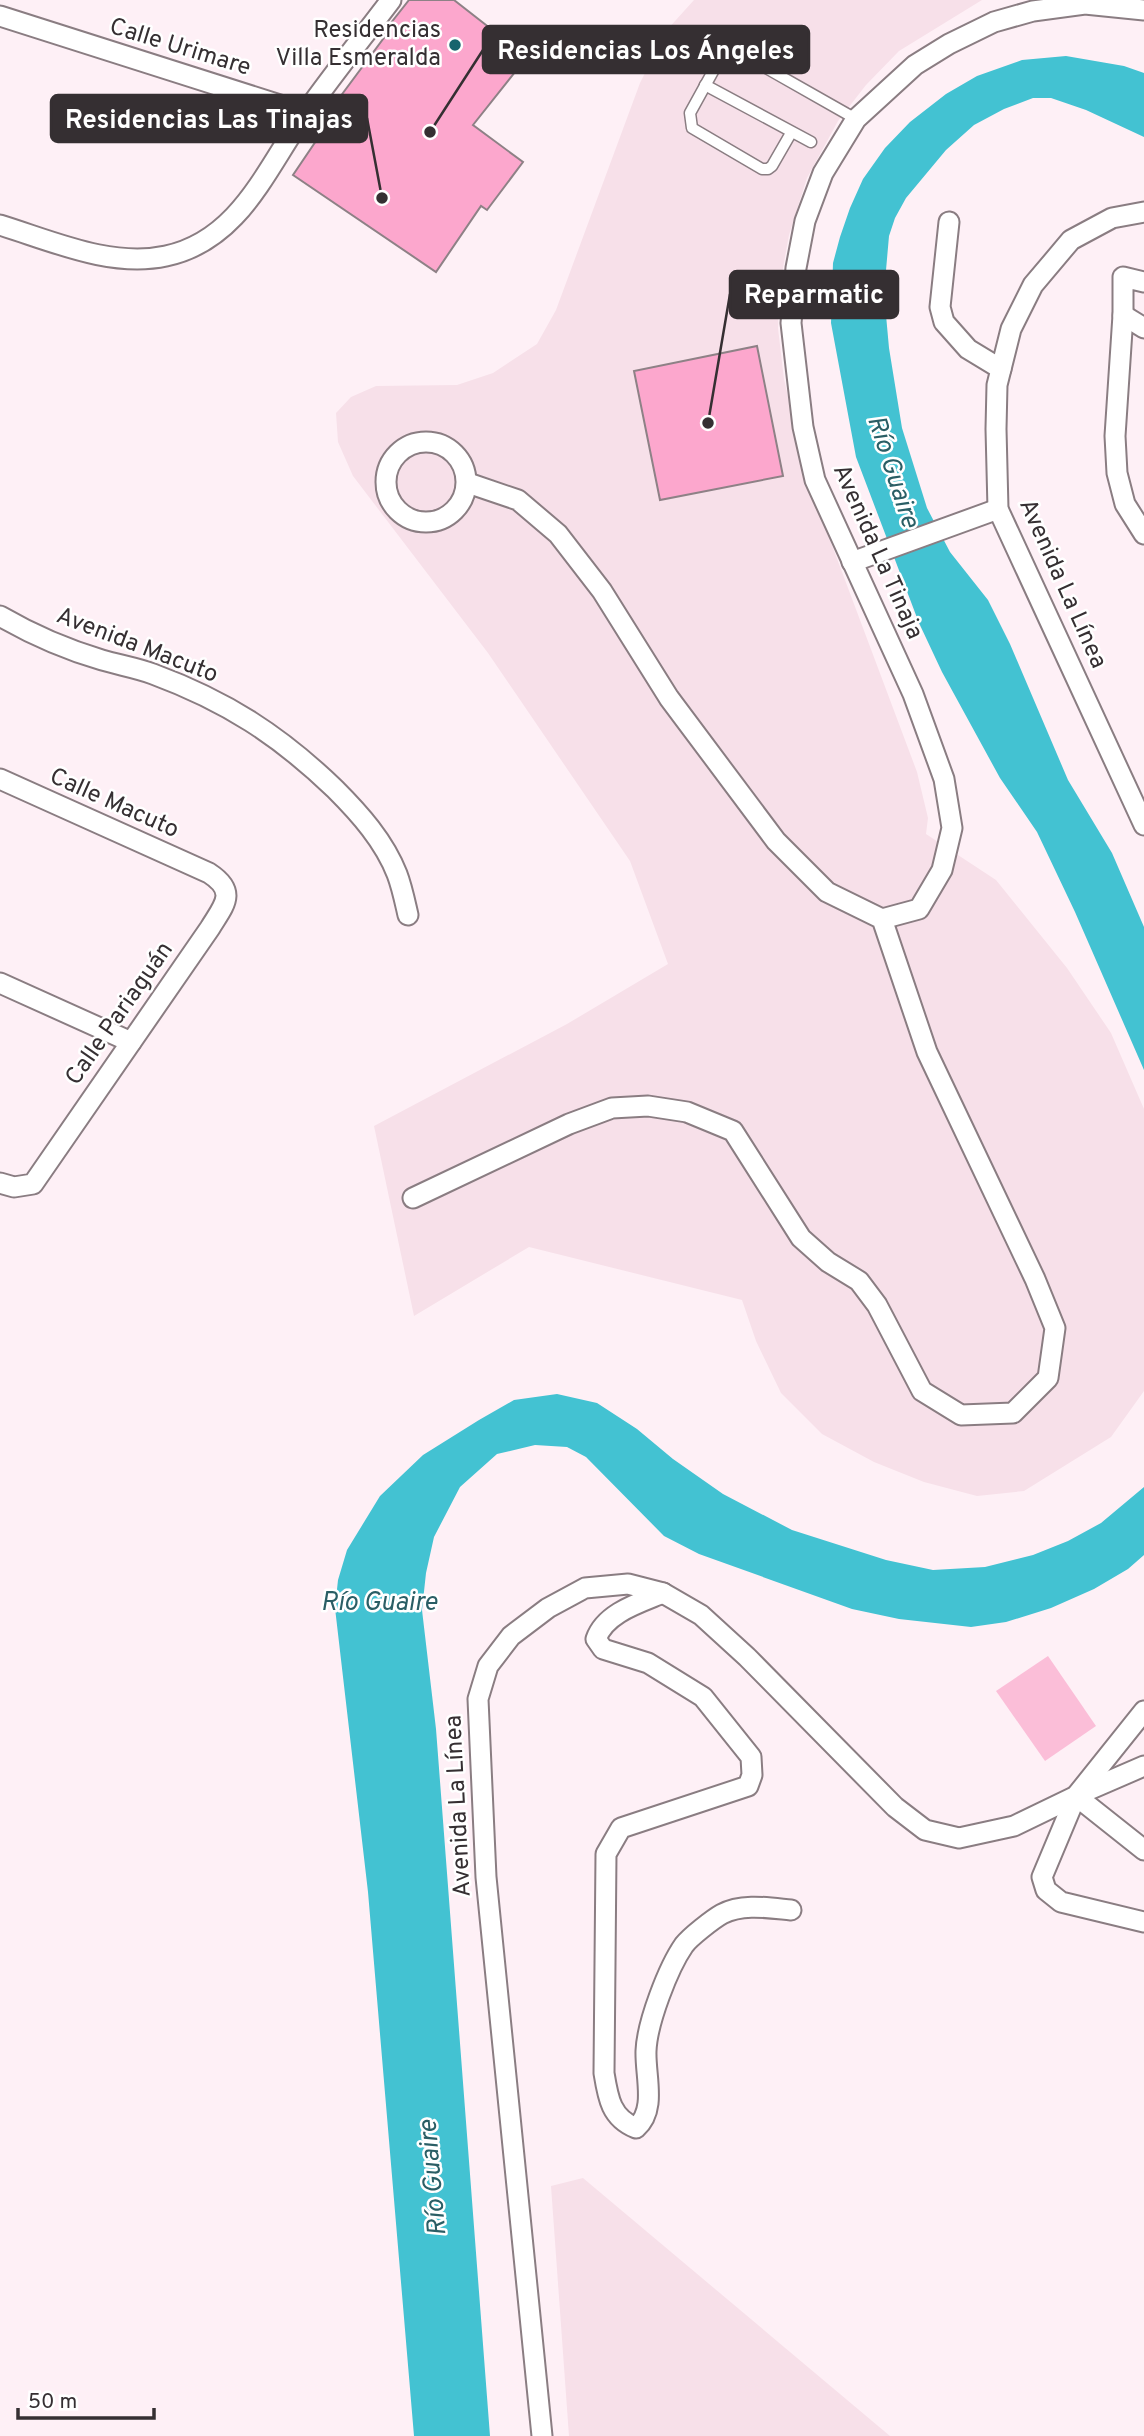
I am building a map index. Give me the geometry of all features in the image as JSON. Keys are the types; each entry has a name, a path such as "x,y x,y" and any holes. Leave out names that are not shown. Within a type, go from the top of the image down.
{"street":[{"path":"0,225 107,256 166,256 206,240 237,215 305,113 391,0"},
{"name":"Avenida La Tinaja","path":"883,919 919,908 943,870 953,828 944,779 913,694 815,480 803,427 791,323 796,268 805,222 823,173 856,119 915,65 949,44 994,22 1033,11 1085,4 1144,10"},
{"name":"Calle Urimare","path":"0,16 305,113"},
{"name":"Avenida La Línea","path":"1144,212 1112,218 1071,240 1033,285 1012,329 997,385 998,509 1144,825"},
{"path":"949,222 940,307 944,322 968,349 1001,369"},
{"path":"1144,282 1123,277 1115,436 1117,473 1125,504 1144,534"},
{"path":"1123,315 1144,328"},
{"path":"414,443 440,443 460,458 468,483 460,507 449,515 439,522 413,522 392,506 384,482 393,458 414,443"},
{"path":"414,1198 569,1124 612,1108 648,1106 687,1112 733,1131 801,1238 828,1262 859,1281 877,1305 922,1391 961,1415 1013,1413 1048,1378 1055,1328 1035,1279 927,1052 883,919 827,892 776,841 669,698 601,591 558,534 518,500 468,483"},
{"path":"852,562 998,509"},
{"name":"Avenida Macuto","path":"0,616 31,632 87,654 151,673 194,691 269,732 303,758 356,809 374,833 397,874 408,915"},
{"name":"Calle Macuto","path":"0,779 209,873"},
{"name":"Calle Pariaguán","path":"0,1183 14,1186 33,1184 225,904 227,892 221,881 209,873"},
{"path":"0,983 131,1042"},
{"name":"Avenida La Línea","path":"542,2436 486,1877 478,1699 488,1666 512,1636 548,1608 585,1588 628,1584 663,1592 701,1615 787,1696 895,1807 925,1830 959,1838 1014,1826 1076,1796 1144,1711"},
{"path":"663,1592 622,1611 600,1627 596,1639 603,1649 648,1663 703,1697 751,1757 752,1775 747,1786 621,1828 606,1854 604,2073 609,2105 624,2123 636,2128 643,2122 648,2110 646,2049 655,2005 685,1944 723,1913 755,1907 791,1910"},
{"path":"1144,1766 1076,1796 1042,1877 1046,1889 1061,1902 1144,1922"},
{"path":"1076,1796 1144,1850"}],"lane":[{"path":"791,133 772,166 762,169 692,128 690,113 722,55 732,53 746,56 856,119"},
{"path":"705,85 811,142"}],"shaded area":[{"path":"694,0 982,0 899,51 866,85 838,121 807,178 789,235 779,290 778,328 784,379 799,445 824,524 917,772 928,818 926,834 996,880 1067,968 1111,1033 1144,1109 1144,1391 1111,1437 1024,1491 977,1496 924,1482 874,1462 822,1434 781,1393 756,1341 742,1300 529,1247 414,1316 374,1126 567,1024 668,964 630,861 488,653 353,476 338,442 336,413 351,397 376,386 457,385 493,373 537,344 556,310 640,83 666,31"},
{"path":"1048,1656 1096,1726 1045,1761 996,1691"},
{"path":"583,2178 890,2436 569,2436 551,2186"}],"water":[{"name":"Río Guaire","path":"1066,56 1124,66 1144,73 1144,137 1086,110 1051,98 1033,98 974,125 946,150 906,198 895,218 889,236 884,293 889,348 902,428 927,508 950,552 988,600 1010,644 1068,780 1112,853 1144,927 1144,1070 1037,832 1000,778 942,672 919,623 856,457 831,323 833,263 840,237 863,179 885,148 910,122 946,94 977,76 1022,60"},
{"name":"Río Guaire","path":"557,1394 597,1403 637,1429 673,1459 723,1494 792,1530 886,1560 933,1570 985,1567 1033,1555 1068,1541 1101,1523 1144,1487 1144,1555 1128,1569 1094,1589 1051,1608 1006,1622 971,1627 899,1619 852,1609 699,1554 664,1536 586,1457 567,1447 535,1445 497,1454 460,1487 434,1537 422,1610 436,1729 490,2436 414,2436 368,1892 335,1608 338,1580 347,1550 380,1496 423,1455 514,1400"}],"building":[{"path":"409,0 454,0 527,57 473,125 523,162 487,210 481,206 436,272 293,175 341,104 337,101"},
{"path":"757,346 783,476 660,500 634,371"}],"place":[{"name":"Residencias Villa Esmeralda","path":"455,45"},
{"name":"Residencias Los Ángeles","path":"430,132"},
{"name":"Residencias Las Tinajas","path":"382,198"},
{"name":"Reparmatic","path":"708,423"}]}
